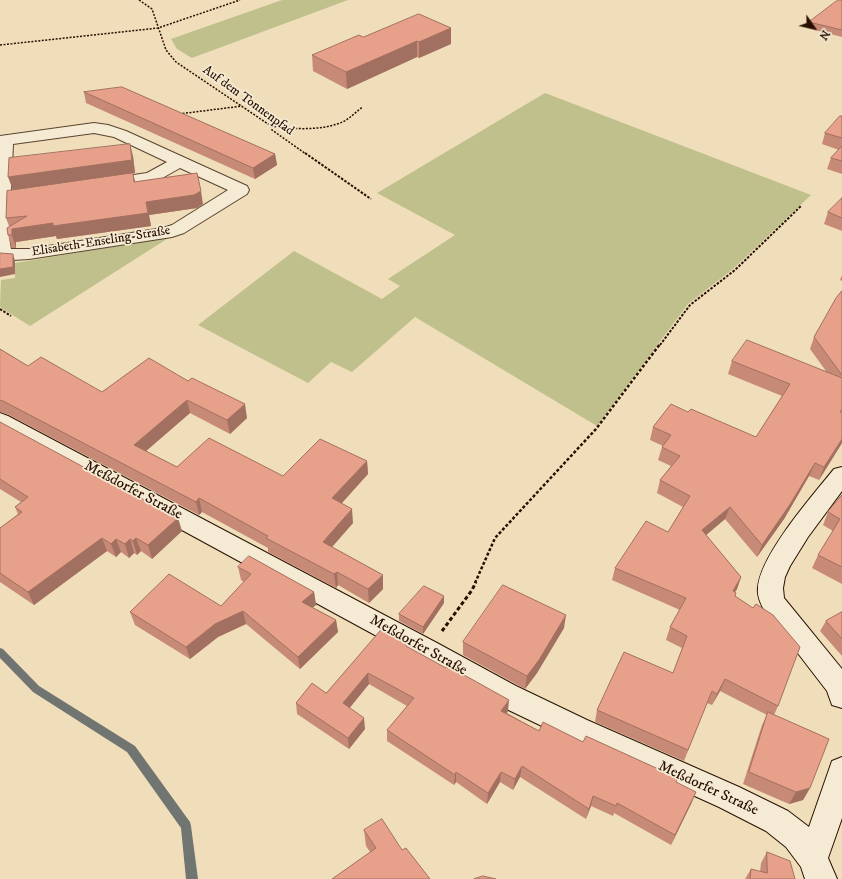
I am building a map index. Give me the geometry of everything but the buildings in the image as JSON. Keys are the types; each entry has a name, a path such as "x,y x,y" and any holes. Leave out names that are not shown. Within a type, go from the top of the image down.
{"street":[{"name":"Elisabeth-Enseling-Straße","path":"94,128 108,130 180,161 241,190 178,229 166,233 30,254 13,255 1,249 5,192 2,141 94,128"},
{"path":"88,186 151,177 180,161"},
{"name":"Meßdorfer Straße","path":"0,420 428,651 506,695 577,729 729,797 777,822 797,836 817,868"},
{"path":"842,475 792,540 774,574 770,588 772,601 839,686 842,696"},
{"path":"817,868 842,771"}],"path":[{"name":"Auf dem Tonnenpfad","path":"139,0 152,9 166,50 176,62 243,106 271,126 272,130 371,199"},
{"path":"0,46 158,28 240,0"},
{"path":"175,114 243,106"},
{"path":"271,126 294,129 334,124 342,122 363,107"},
{"path":"428,651 472,590 495,538 596,428 690,305 735,270 801,206"},
{"path":"0,309 11,316"}],"green space":[{"path":"282,0 348,0 192,58 177,49 171,39"},
{"path":"545,93 811,195 733,269 688,304 597,426 415,317 352,372 331,362 308,383 198,325 294,251 382,299 400,286 388,279 455,235 377,193"},
{"path":"170,237 30,326 0,307 1,280 15,278 15,263"}],"waterway":[{"path":"0,652 36,689 131,749 186,826 192,879"}]}
